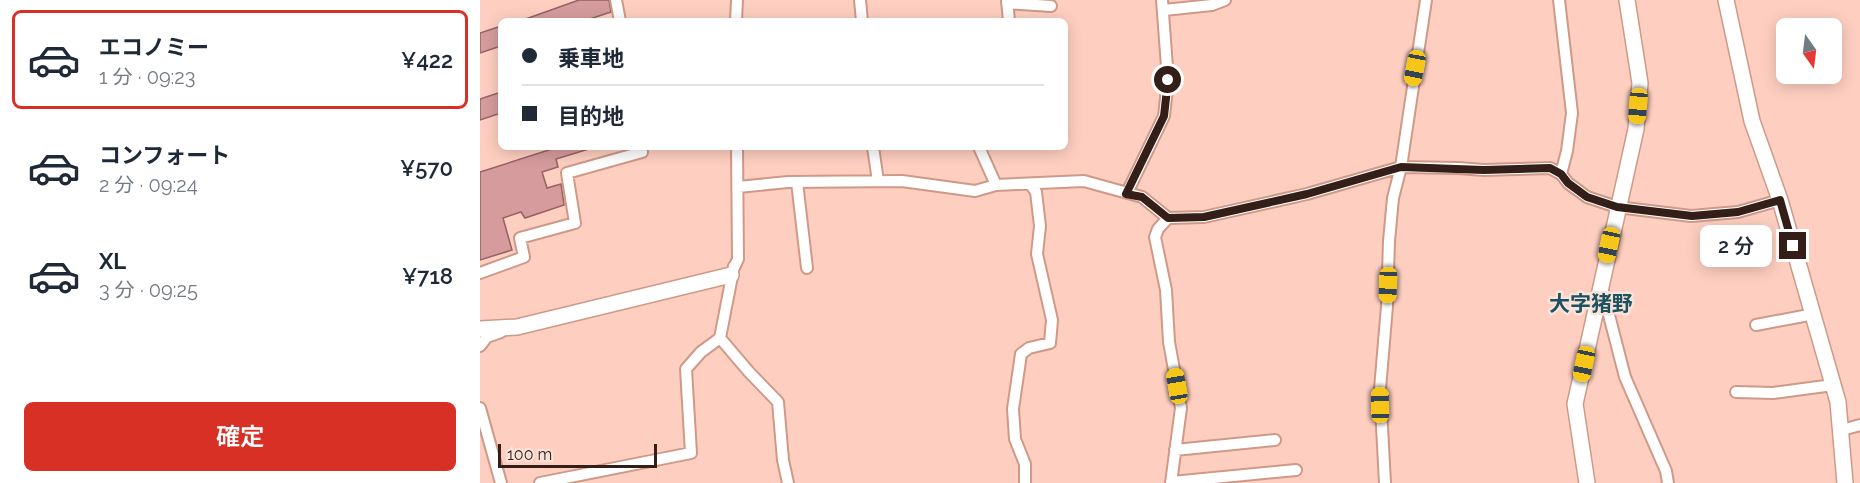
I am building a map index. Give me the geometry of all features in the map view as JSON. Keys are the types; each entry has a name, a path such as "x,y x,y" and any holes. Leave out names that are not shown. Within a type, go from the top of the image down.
{"street":[{"path":"616,0 619,18"},
{"path":"736,18 737,0"},
{"path":"860,0 862,18"},
{"path":"1126,194 1164,116 1168,80 1163,5 1212,5 1225,0"},
{"path":"1385,483 1380,389 1387,306 1389,241 1393,198 1401,167 1426,0"},
{"path":"1559,0 1572,113 1568,151 1561,174"},
{"path":"1587,483 1575,404 1636,129 1640,83 1627,0"},
{"path":"1726,0 1752,121 1780,200 1833,385 1842,430 1845,483"},
{"path":"1009,18 1007,2 1051,6"},
{"path":"480,273 524,257 520,238 575,223 567,172 642,152 642,150"},
{"path":"540,483 691,453 686,369 701,352 720,338 732,270 738,259 737,150"},
{"path":"873,150 878,181"},
{"path":"980,150 996,185"},
{"path":"738,187 797,182 902,181 975,191 996,185 1083,181 1142,197 1168,218 1204,217 1249,208 1401,167 1484,170 1550,168 1561,174 1568,183 1587,197 1617,207 1692,216 1738,212 1780,200"},
{"path":"797,182 807,268"},
{"path":"1025,483 1025,464 1015,439 1013,409 1021,354 1029,348 1050,343 1052,320 1036,254 1040,226 1036,192 1031,185"},
{"path":"1168,218 1158,229 1155,237 1166,290 1169,342 1181,408 1172,483 1296,470"},
{"path":"480,346 487,337 517,327 732,270"},
{"path":"1601,284 1625,377 1666,471 1668,483"},
{"path":"1756,325 1814,314"},
{"path":"480,329 517,327"},
{"path":"720,338 748,372 778,402 783,460 788,483"},
{"path":"1736,392 1773,393 1833,385"},
{"path":"480,408 501,483"},
{"path":"1842,430 1860,425"},
{"path":"1175,450 1275,440"}],"building":[{"path":"579,0 609,0 611,12 593,18 528,18"},
{"path":"498,27 498,47 480,53 480,33"},
{"path":"498,93 498,114 480,120 480,99"},
{"path":"549,150 586,150 556,159 558,167 542,172 547,188 561,184 564,205 525,218 521,212 503,218 512,250 480,260 480,172"}],"district":[{"name":"大字猪野","path":"1591,304"}],"route":[{"path":"1168,80 1164,116 1126,194 1142,197 1168,218 1204,217 1249,208 1401,167 1484,170 1550,168 1561,174 1568,183 1587,197 1617,207 1692,216 1738,212 1780,200 1793,246"}]}
